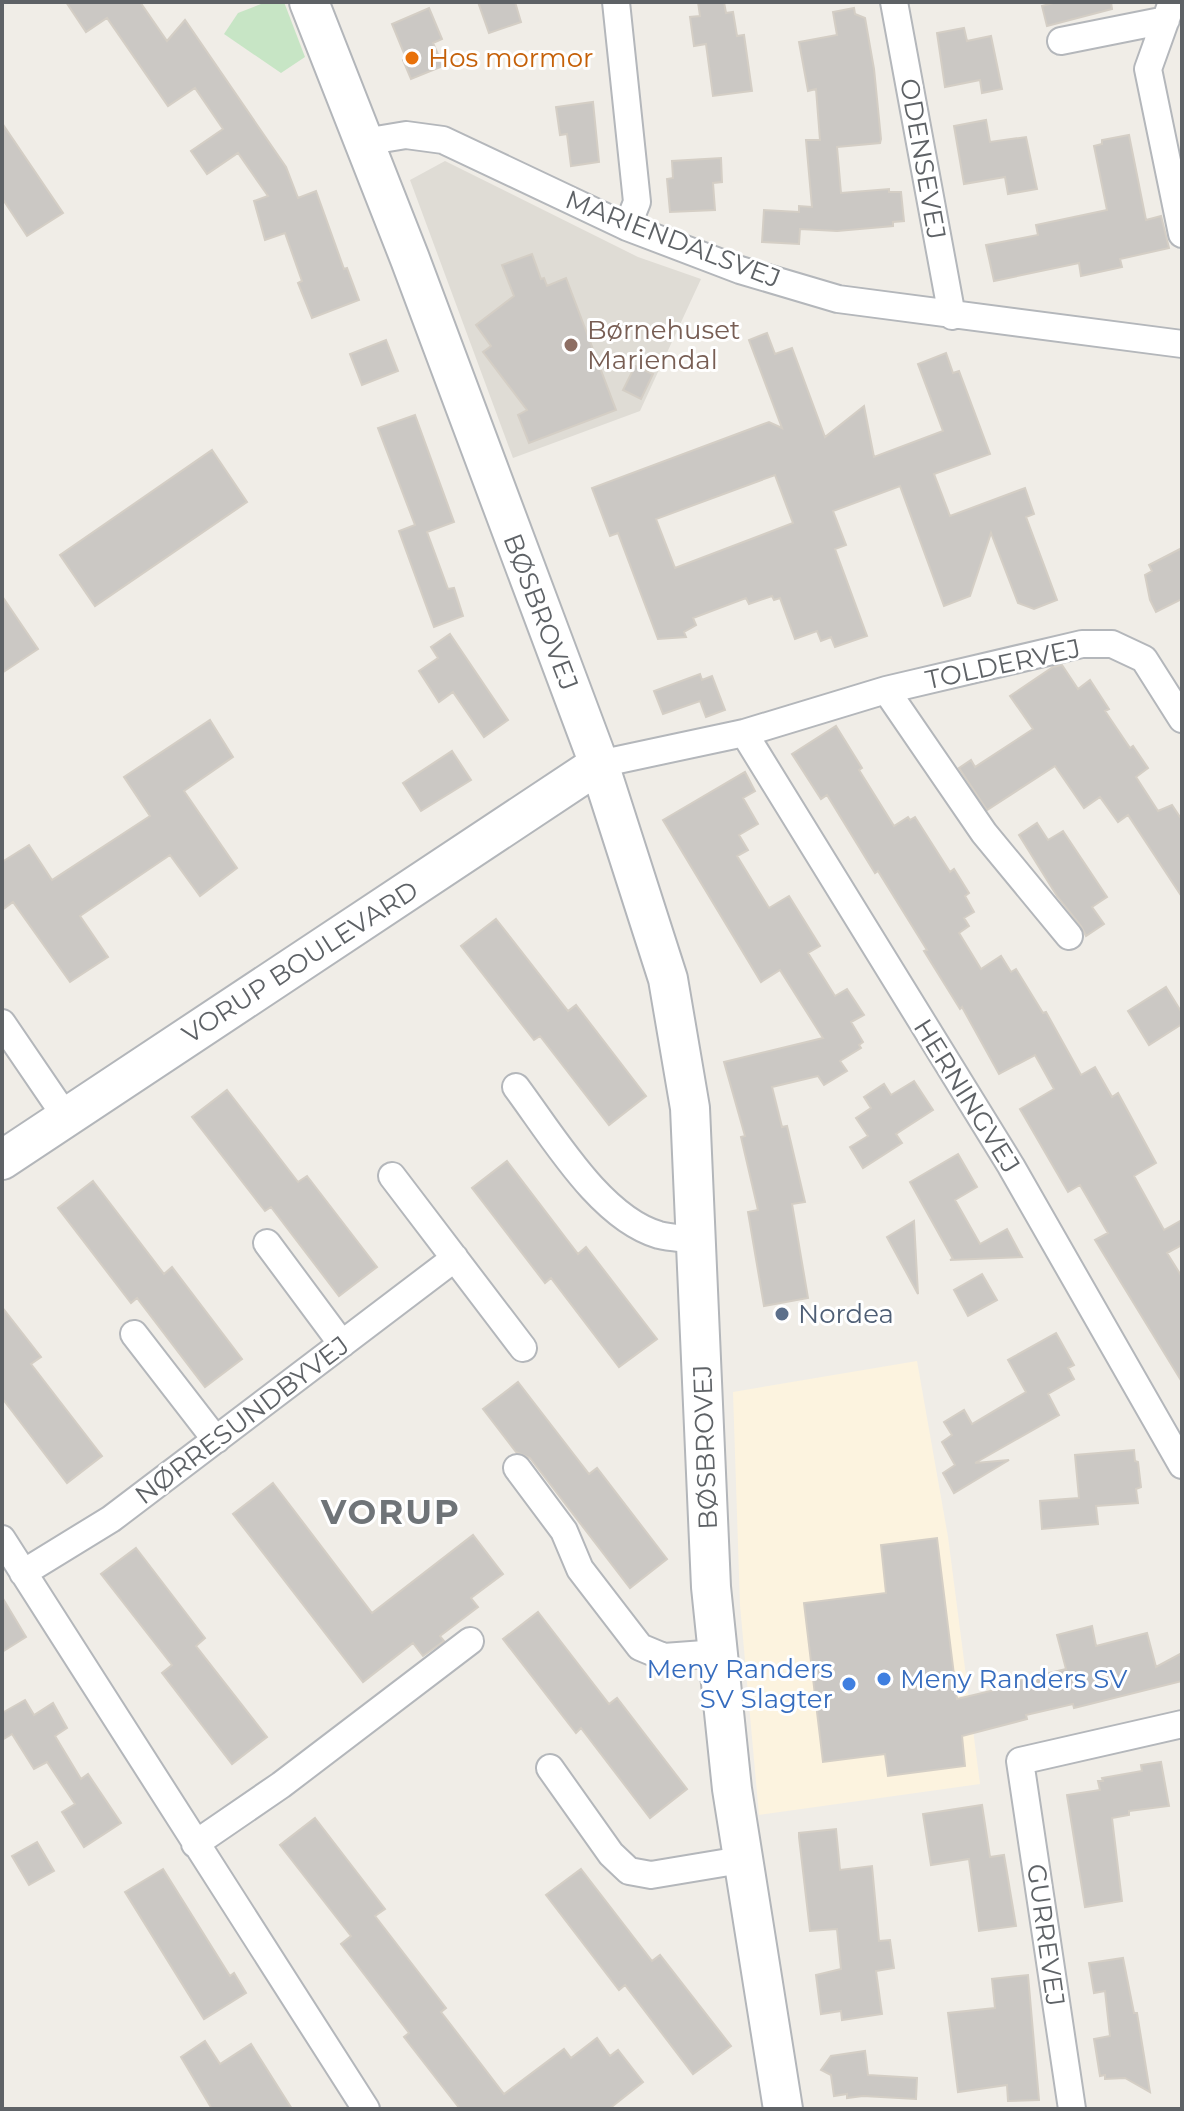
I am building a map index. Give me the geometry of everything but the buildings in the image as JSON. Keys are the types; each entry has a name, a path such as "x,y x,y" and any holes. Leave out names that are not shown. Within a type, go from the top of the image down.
{"street":[{"name":"BØSBROVEJ","path":"309,2 599,764 668,979 690,1108 711,1587 741,1860 783,2109"},
{"path":"616,2 637,202 627,227"},
{"name":"ODENSEVEJ","path":"894,2 952,316"},
{"path":"1061,41 1169,11"},
{"path":"1169,11 1148,69 1182,234"},
{"path":"1156,49 1182,43"},
{"name":"MARIENDALSVEJ","path":"364,142 406,135 443,140 627,227 740,270 838,299 1182,344"},
{"name":"TOLDERVEJ","path":"599,764 744,733 886,690 1082,644 1112,644 1144,659 1182,719"},
{"name":"TOLDERVEJ","path":"886,690 984,833 1069,936"},
{"name":"HERNINGVEJ","path":"744,733 1011,1166 1182,1465"},
{"name":"VORUP BOULEVARD","path":"2,1160 599,764"},
{"path":"2,1023 66,1117"},
{"path":"516,1087 601,1200 629,1220 659,1235 696,1240"},
{"path":"392,1176 523,1348"},
{"path":"267,1243 342,1344"},
{"name":"NØRRESUNDBYVEJ","path":"23,1573 111,1519 455,1258"},
{"path":"134,1334 216,1440"},
{"path":"517,1468 564,1531 580,1569 640,1647 664,1657 718,1653"},
{"path":"2,1539 366,2109"},
{"path":"195,1844 281,1785 470,1641"},
{"name":"GURREVEJ","path":"1072,2109 1020,1761 1182,1724"},
{"path":"550,1768 611,1854 629,1871 651,1875 741,1860"}],"shaded area":[{"name":"Børnehuset Mariendal","path":"445,161 638,257 701,279 640,411 513,458 410,180"},
{"path":"917,1361 948,1537 980,1784 759,1815 740,1605 733,1392"}],"green space":[{"path":"266,2 284,2 305,57 281,73 224,34 238,13"}],"place":[{"name":"Hos mormor","path":"412,58"},
{"name":"Børnehuset Mariendal","path":"571,345"},
{"name":"Nordea","path":"782,1314"},
{"name":"Meny Randers SV","path":"884,1679"},
{"name":"Meny Randers SV Slagter","path":"849,1684"}],"district":[{"name":"VORUP","path":"391,1512"}]}
